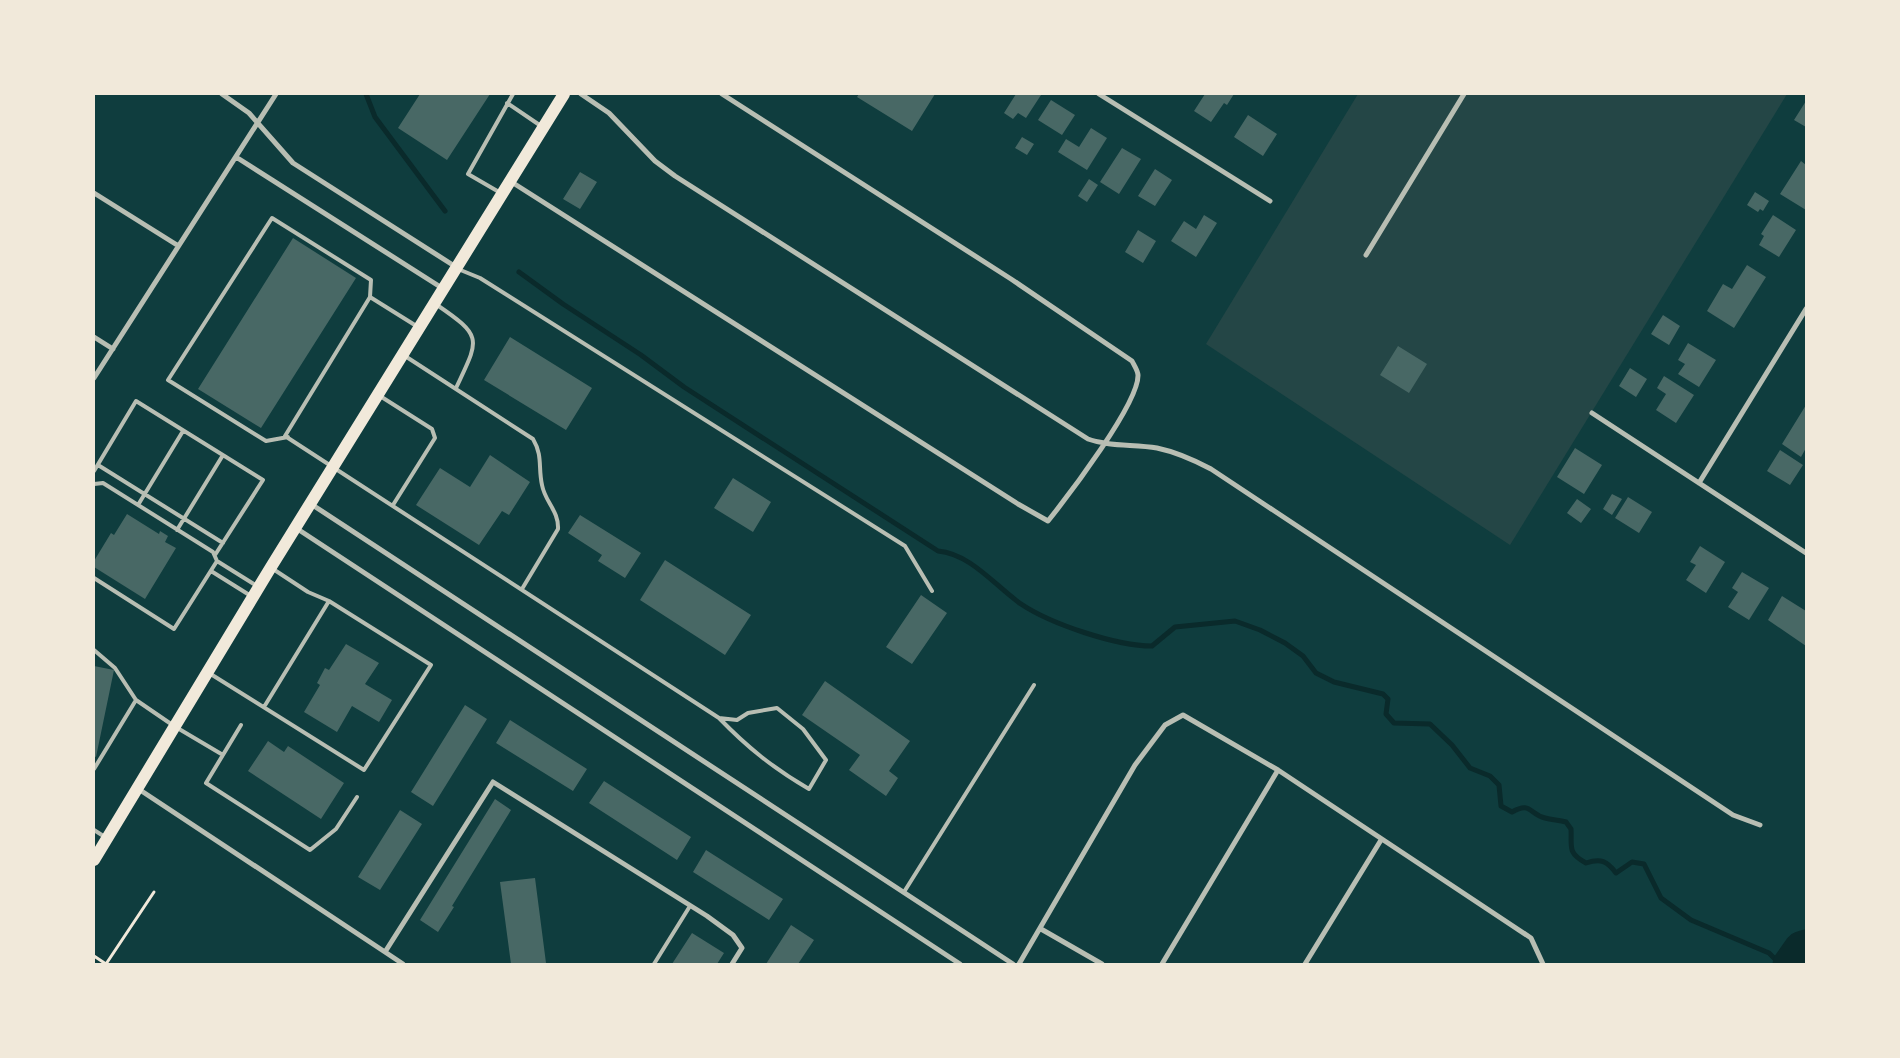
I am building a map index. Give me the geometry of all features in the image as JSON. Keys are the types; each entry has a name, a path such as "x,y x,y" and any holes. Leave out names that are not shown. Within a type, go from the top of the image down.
{"main road":[{"path":"94,860 271,567 564,94"}],"street":[{"path":"222,94 242,106 286,156 299,167 456,268"},
{"path":"94,378 177,245 276,94"},
{"path":"581,94 609,113 655,161 675,176 1088,439 1103,443 1156,448 1193,460 1211,469 1733,815 1760,825"},
{"path":"509,181 1009,499 1048,521 1082,478 1134,394 1138,374 1132,361 1101,338 722,94"},
{"path":"1099,94 1270,201"},
{"path":"1366,255 1464,94"},
{"path":"236,156 443,289"},
{"path":"94,193 177,245"},
{"path":"1699,482 1806,309"},
{"path":"94,337 113,348"},
{"path":"1592,413 1806,553"},
{"path":"311,503 1013,964"},
{"path":"296,528 960,964"},
{"path":"1019,964 1135,765 1165,725 1183,716 1278,770 1381,840 1532,938 1543,964"},
{"path":"1162,964 1278,770"},
{"path":"385,952 493,782 733,935 742,948 732,964"},
{"path":"137,788 404,964"},
{"path":"1305,964 1381,840"},
{"path":"1041,929 1102,964"}],"lane":[{"path":"501,194 468,174 512,94"},
{"path":"507,103 543,127"},
{"path":"288,437 266,441 168,380 272,218 371,280 370,297 285,436 288,437 522,589 719,718 745,744 776,769 809,788 826,760 803,730 777,708 748,713 737,720 719,718"},
{"path":"456,268 480,278 905,546 932,591"},
{"path":"370,297 419,328"},
{"path":"435,304 470,329 473,338 474,347 456,388"},
{"path":"403,354 533,438 540,451 542,486 559,518 558,529 522,589"},
{"path":"378,394 432,429 435,438 392,505"},
{"path":"94,471 136,401 263,480 215,555"},
{"path":"138,505 183,430"},
{"path":"177,530 223,455"},
{"path":"98,465 223,542"},
{"path":"94,484 103,483 213,552 217,561 256,592"},
{"path":"94,578 174,629 217,561"},
{"path":"208,672 364,770 431,665 329,601 308,592 271,567"},
{"path":"211,571 256,592"},
{"path":"264,707 329,601"},
{"path":"94,650 115,668 136,700 174,726 223,755"},
{"path":"904,892 1034,685"},
{"path":"94,769 136,700"},
{"path":"241,725 206,783 310,850 336,829 357,797"},
{"path":"94,830 107,838"},
{"path":"654,964 690,906"}],"path":[{"path":"94,956 106,964 154,892"}],"shaded area":[{"path":"1358,94 1787,94 1510,545 1206,344"}],"building":[{"path":"420,94 490,94 447,160 398,128"},
{"path":"859,94 935,94 912,131 857,97"},
{"path":"1016,94 1041,95 1026,118 1018,113 1013,119 1004,113"},
{"path":"1205,94 1234,94 1227,105 1224,103 1211,122 1194,111"},
{"path":"1051,100 1075,115 1062,135 1038,120"},
{"path":"1806,101 1806,127 1794,120"},
{"path":"1248,115 1277,134 1263,156 1234,137"},
{"path":"1091,128 1107,138 1087,170 1058,152 1066,139 1079,147"},
{"path":"1022,137 1034,144 1027,155 1015,148"},
{"path":"1122,148 1141,159 1119,194 1100,182"},
{"path":"1801,161 1806,165 1806,210 1780,194"},
{"path":"1155,169 1172,180 1155,206 1138,196"},
{"path":"580,172 597,182 580,209 563,199"},
{"path":"1089,179 1098,185 1087,202 1078,196"},
{"path":"1755,192 1769,201 1763,211 1760,209 1758,212 1747,205"},
{"path":"1204,215 1217,223 1196,257 1171,241 1184,221 1196,229"},
{"path":"1773,215 1796,230 1779,257 1759,245 1764,236 1761,234"},
{"path":"1138,230 1156,241 1143,263 1125,252"},
{"path":"293,238 356,278 261,428 198,389"},
{"path":"1747,265 1766,277 1734,328 1707,311 1723,284 1732,289"},
{"path":"1663,315 1680,326 1669,345 1651,334"},
{"path":"510,337 592,388 566,430 484,380"},
{"path":"1688,343 1716,360 1699,387 1678,374 1685,364 1678,360"},
{"path":"1398,346 1427,364 1409,393 1380,375"},
{"path":"1630,368 1647,379 1636,397 1619,386"},
{"path":"1664,376 1694,395 1676,423 1656,410 1666,394 1657,388"},
{"path":"1806,405 1806,448 1801,457 1782,444"},
{"path":"1575,448 1602,465 1584,494 1557,477"},
{"path":"1780,450 1803,465 1790,485 1767,471"},
{"path":"490,455 530,482 509,515 502,511 479,545 416,505 440,468 470,487"},
{"path":"733,478 771,502 753,532 714,508"},
{"path":"1612,494 1622,499 1612,515 1603,509"},
{"path":"1628,497 1652,512 1639,533 1615,518"},
{"path":"1577,499 1591,509 1581,523 1567,513"},
{"path":"127,514 159,534 160,531 168,536 165,542 176,548 145,599 94,567 94,561 111,533 114,535"},
{"path":"580,515 641,553 625,578 598,561 602,555 568,533"},
{"path":"1700,546 1725,562 1706,593 1686,580 1696,565 1690,562"},
{"path":"665,560 751,615 725,655 640,600"},
{"path":"1742,572 1769,588 1749,620 1728,607 1738,592 1732,588"},
{"path":"921,595 947,613 912,664 886,647"},
{"path":"1782,596 1806,611 1806,646 1768,620"},
{"path":"346,644 379,663 365,684 392,700 379,722 352,706 337,732 304,712 320,685 317,683 325,668 329,670"},
{"path":"94,666 114,670 96,757 94,756"},
{"path":"825,681 910,741 889,771 898,778 886,796 849,770 860,755 802,715"},
{"path":"465,705 487,719 433,806 411,792"},
{"path":"510,720 587,769 573,791 496,743"},
{"path":"268,741 284,752 288,746 344,783 321,819 248,771"},
{"path":"604,781 691,837 677,860 589,803"},
{"path":"495,799 511,810 438,932 420,920"},
{"path":"400,810 422,824 380,890 358,877"},
{"path":"706,850 783,899 769,920 693,872"},
{"path":"535,878 546,963 511,964 500,882"},
{"path":"791,925 814,940 798,964 766,964"},
{"path":"692,933 724,953 717,964 672,964"}],"waterway":[{"path":"366,94 375,117 445,211"},
{"path":"519,272 563,304 641,355 684,387 938,551 950,553 972,564 1011,597 1034,612 1084,632 1137,645 1152,646 1175,627 1235,621 1260,630 1285,643 1303,656 1316,673 1334,682 1383,694 1388,699 1386,714 1394,723 1430,724 1452,745 1470,768 1490,776 1499,785 1501,806 1512,812 1527,808 1545,818 1566,822 1571,829 1573,853 1586,863 1596,861 1607,863 1616,873 1632,862 1644,864 1661,898 1691,920 1769,953 1780,964"},
{"path":"1788,964 1800,947 1806,945"}]}
